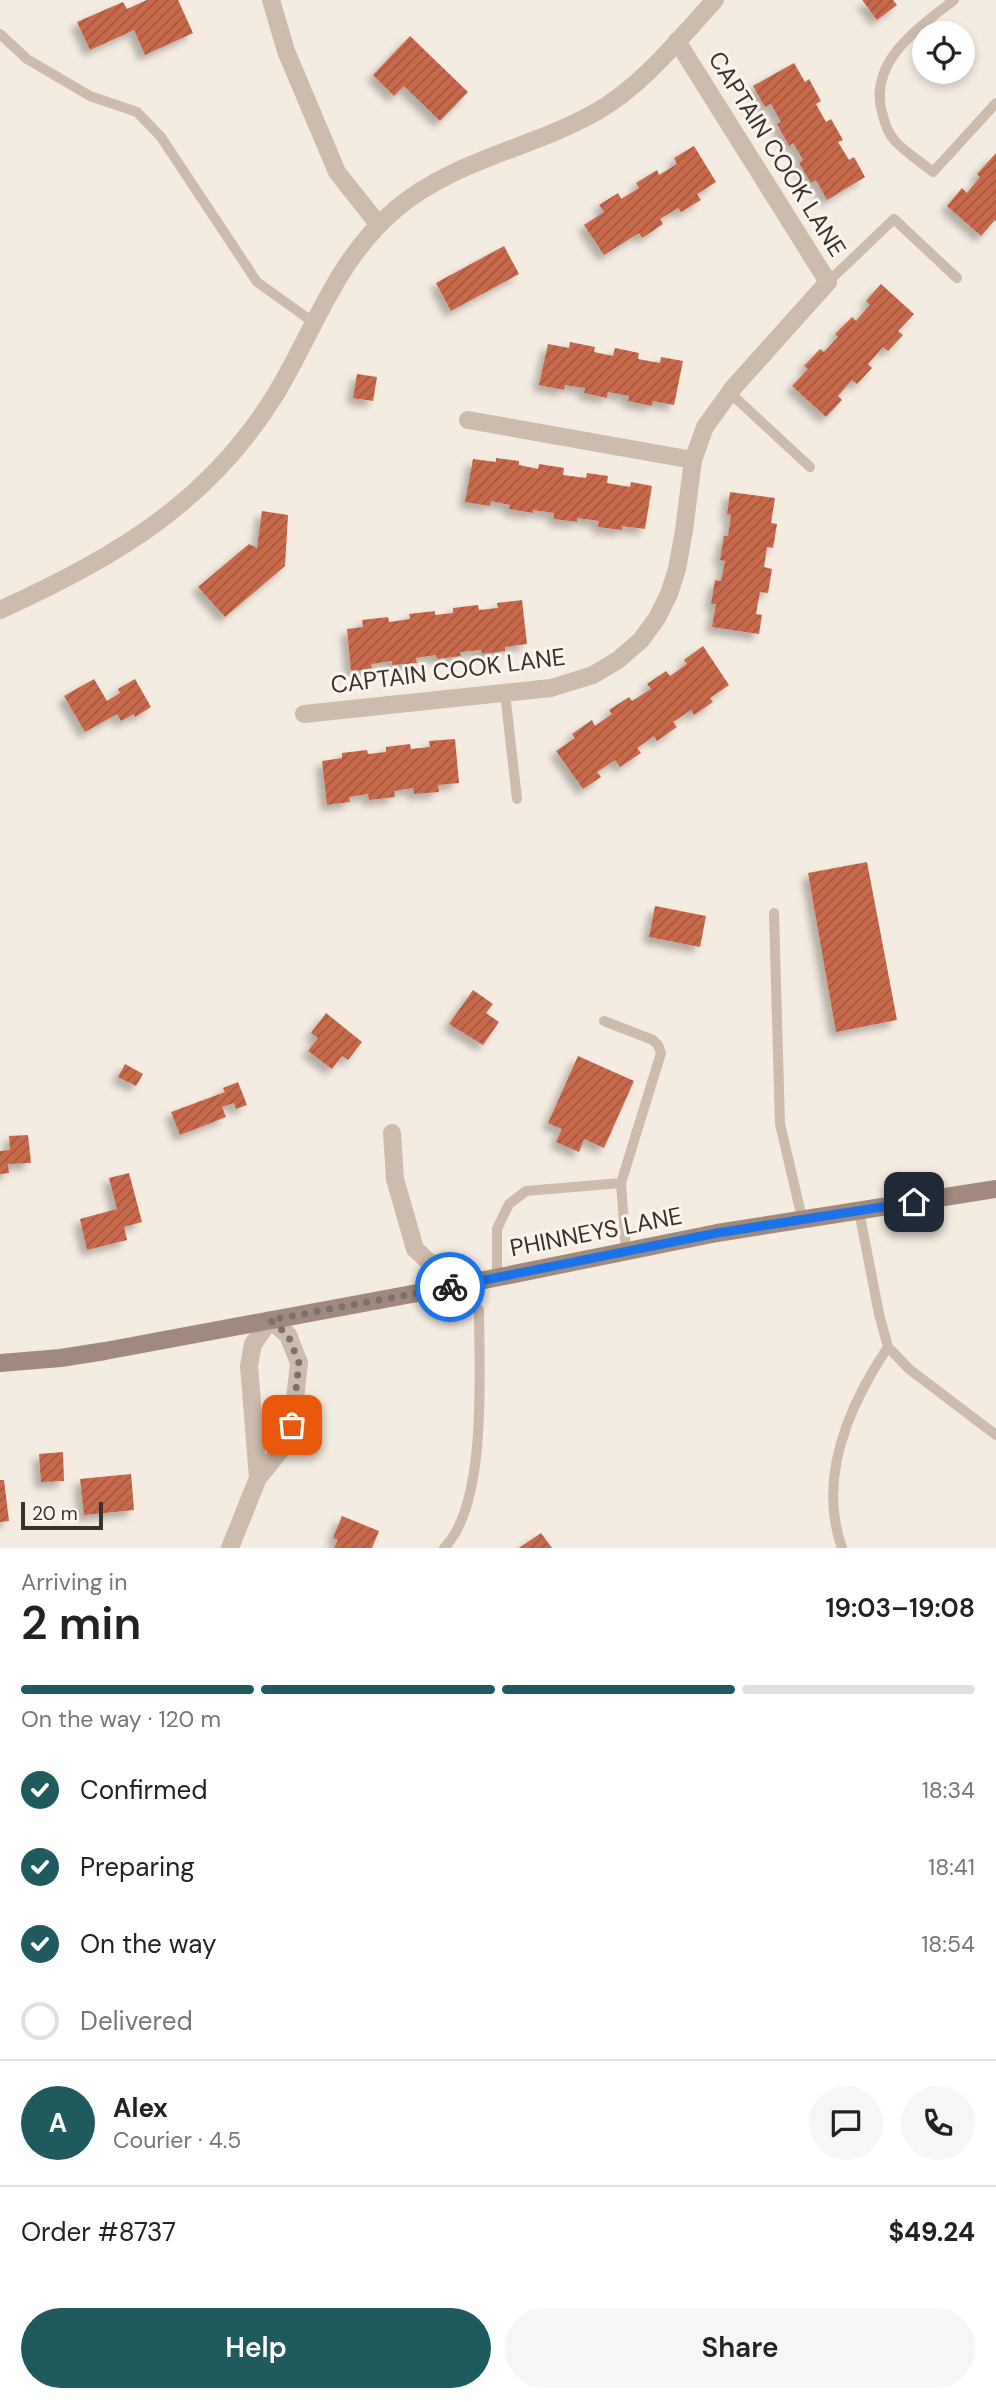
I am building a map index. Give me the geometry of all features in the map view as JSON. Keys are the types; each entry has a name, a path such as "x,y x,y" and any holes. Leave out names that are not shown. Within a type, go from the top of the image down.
{"main road":[{"name":"PHINNEYS LANE","path":"0,1363 72,1356 455,1286 626,1250 996,1189"}],"street":[{"path":"271,0 286,51 337,172 378,224"},
{"path":"0,610 39,593 108,556 163,518 213,477 270,403 344,266 378,224 400,205 451,175 562,129 598,111 652,68 715,0"},
{"name":"CAPTAIN COOK LANE","path":"304,715 551,688 593,675 618,660 641,640 657,618 677,569 693,460 705,427 729,393 828,282 677,41"},
{"path":"468,420 693,460"},
{"path":"392,1133 395,1179 415,1249 455,1286"},
{"path":"230,1548 258,1478 289,1437 299,1363 288,1335 270,1320 253,1344 249,1366 258,1478"}],"lane":[{"path":"954,0 906,40 883,71 879,97 886,125 894,140 933,172 996,103"},
{"path":"0,33 27,59 90,96 137,112 161,137 257,282 313,322"},
{"path":"828,282 894,219 957,278"},
{"path":"729,393 810,467"},
{"path":"505,693 517,799"},
{"path":"774,912 780,1124 802,1219"},
{"path":"604,1021 653,1041 661,1053 621,1183 626,1250"},
{"path":"496,1276 497,1229 509,1204 526,1191 621,1183"},
{"path":"859,1211 888,1347 909,1369 996,1435"},
{"path":"444,1548 460,1527 474,1468 480,1423 479,1310 455,1286"},
{"path":"842,1548 835,1524 833,1488 840,1445 872,1371 888,1347"}],"building":[{"path":"147,0 178,0 193,33 145,55 134,30 90,50 77,22 123,2 127,9"},
{"path":"862,0 893,0 897,5 877,20"},
{"path":"410,36 468,92 440,121 404,86 394,96 373,75"},
{"path":"794,63 805,82 809,79 821,101 816,104 826,122 831,119 843,140 838,142 849,160 854,157 865,177 827,200 816,180 811,183 799,163 803,160 793,143 789,146 777,124 781,122 771,104 765,107 753,86"},
{"path":"694,146 716,182 697,194 701,200 681,212 678,208 660,219 663,224 642,238 639,233 604,255 584,225 604,212 599,205 618,193 621,199 639,188 636,183 657,170 659,175 677,164 674,158"},
{"path":"996,153 996,222 995,220 981,236 947,206 962,188 967,193 980,177 977,174"},
{"path":"504,246 519,274 451,311 436,283"},
{"path":"881,284 914,314 898,331 903,335 888,351 883,347 868,364 872,368 857,384 852,380 838,396 842,400 826,417 792,386 808,369 804,366 820,349 824,352 838,337 835,334 852,317 856,321 870,305 866,301"},
{"path":"570,342 595,347 594,352 613,356 615,348 639,353 638,359 660,363 661,357 683,361 674,405 653,401 652,406 628,401 629,396 608,392 607,398 584,393 585,388 565,385 564,390 539,385 548,344 569,348"},
{"path":"357,374 377,377 373,401 353,398"},
{"path":"496,458 519,461 519,465 538,469 539,464 564,468 563,475 586,478 587,473 608,476 607,483 630,487 631,482 652,486 645,529 598,527 599,521 554,519 554,513 509,509 510,505 491,501 490,506 465,502 473,459 496,462"},
{"path":"730,492 775,498 771,523 777,524 773,548 767,547 764,567 772,569 768,593 760,592 756,614 762,615 759,634 712,627 716,604 711,604 715,580 721,581 725,561 720,560 724,536 728,536"},
{"path":"262,511 288,515 285,566 225,617 198,587 249,544 257,548"},
{"path":"522,600 527,644 482,654 481,650 460,652 461,656 437,659 436,655 416,658 417,663 392,665 392,661 371,664 372,669 351,671 347,629 363,627 362,620 388,617 389,622 410,619 409,614 435,611 435,615 453,613 453,608 478,605 479,610 498,608 497,603"},
{"path":"703,646 729,685 710,698 713,702 694,715 691,710 673,722 677,727 657,741 654,736 637,748 641,753 620,767 615,760 597,772 601,777 583,789 556,751 575,738 572,734 592,720 595,726 612,714 609,710 629,697 632,701 651,689 647,684 666,671 670,676 687,664 684,660"},
{"path":"94,679 107,701 120,693 118,689 135,679 151,707 135,717 134,714 121,721 117,714 85,732 64,696"},
{"path":"455,739 459,783 438,785 439,792 414,794 413,788 394,791 395,797 369,800 368,794 349,797 350,802 327,805 322,761 342,758 342,753 367,750 368,754 386,752 386,747 410,744 411,749 430,747 429,741"},
{"path":"867,862 897,1020 836,1032 808,873"},
{"path":"655,906 706,916 700,947 649,937"},
{"path":"473,990 493,1004 486,1013 499,1022 483,1045 449,1024"},
{"path":"326,1013 362,1042 348,1060 342,1056 332,1069 308,1051 318,1038 311,1033"},
{"path":"578,1056 634,1081 604,1148 584,1139 579,1152 556,1142 562,1129 548,1123"},
{"path":"125,1064 143,1074 136,1086 118,1077"},
{"path":"238,1082 247,1105 236,1109 234,1103 222,1107 226,1117 180,1135 171,1112 225,1092 223,1088"},
{"path":"28,1135 31,1163 8,1164 9,1173 0,1174 0,1151 10,1150 9,1136"},
{"path":"129,1173 142,1222 124,1227 127,1240 87,1250 80,1219 117,1209 109,1178"},
{"path":"63,1452 64,1481 41,1482 39,1454"},
{"path":"131,1474 134,1510 84,1515 80,1479"},
{"path":"0,1480 4,1480 9,1521 0,1522"},
{"path":"342,1516 379,1531 372,1548 334,1548 338,1540 333,1538"},
{"path":"541,1533 552,1548 519,1548"}],"way so far":[{"path":"292,1425 299,1363 288,1335 270,1320 450,1287"}],"route":[{"path":"450,1287 717,1233 914,1202"}]}
